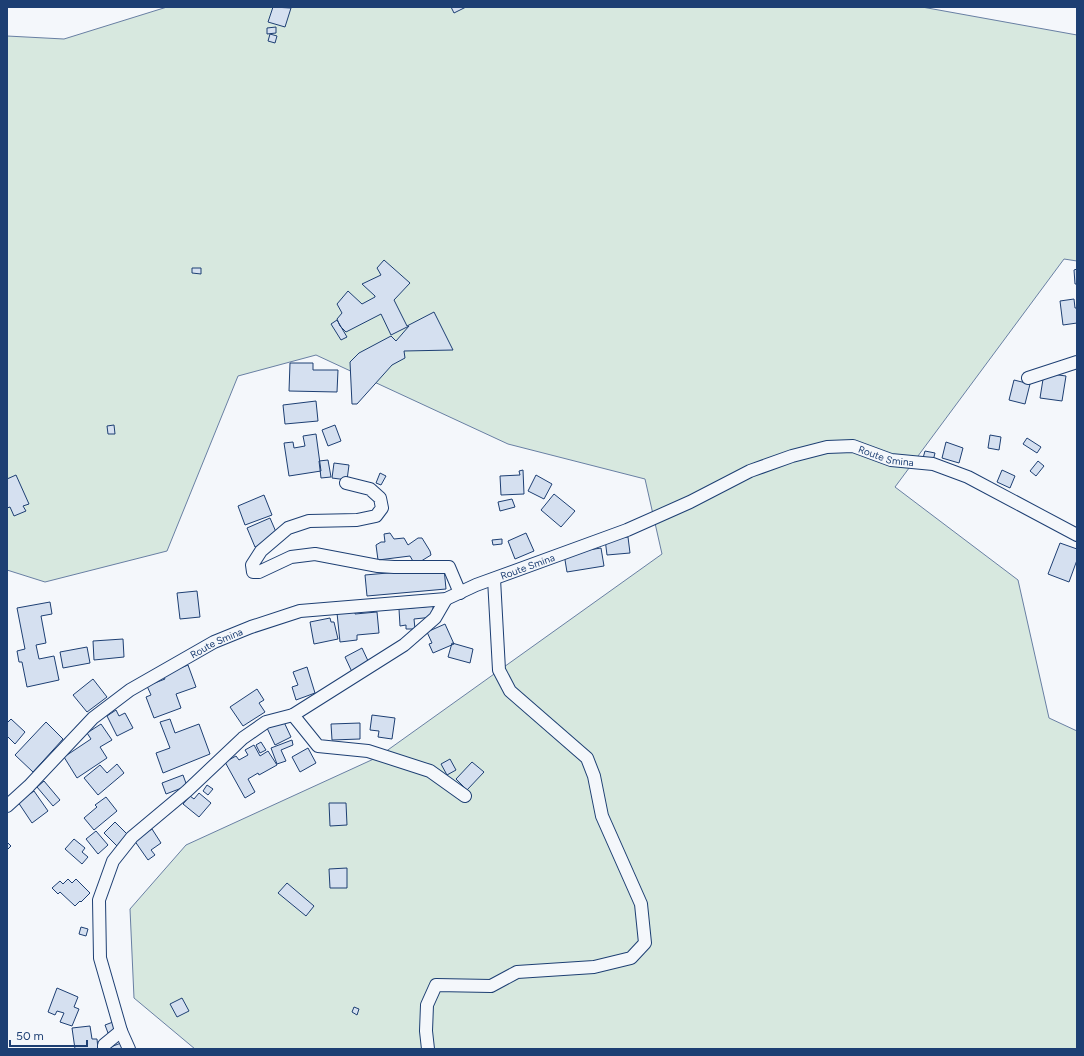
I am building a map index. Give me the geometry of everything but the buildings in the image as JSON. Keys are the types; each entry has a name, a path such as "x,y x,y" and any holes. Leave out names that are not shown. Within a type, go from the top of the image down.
{"street":[{"path":"1028,378 1077,362"},
{"name":"Route Smina","path":"7,806 29,786 93,718 130,690 214,642 251,627 300,612 446,599 494,579 627,530 690,502 750,471 792,456 827,446 853,446 891,460 933,464 968,477 1076,533"},
{"path":"346,483 370,489 380,498 382,508 376,516 357,520 309,521 288,528 261,551 252,566 252,572 259,572 291,558 316,554 394,568 449,566 460,593"},
{"path":"428,1049 426,1031 427,1004 436,985 490,986 517,972 594,967 631,958 645,942 641,904 602,816 594,776 587,758 510,691 499,670 494,579"},
{"path":"129,1049 121,1031 100,958 99,900 113,861 132,838 187,791 243,738 266,722 293,715 404,645 435,618 446,599"},
{"path":"293,715 318,746 368,751 430,771 465,796"},
{"path":"104,1049 104,1045 121,1031"}],"shaded area":[{"path":"167,7 922,7 1077,35 1077,261 1064,259 895,487 1018,580 1049,718 1077,731 1077,1049 195,1049 134,998 130,909 186,845 378,757 662,554 645,479 508,444 316,355 238,376 167,551 45,582 7,570 7,36 64,39"}]}
